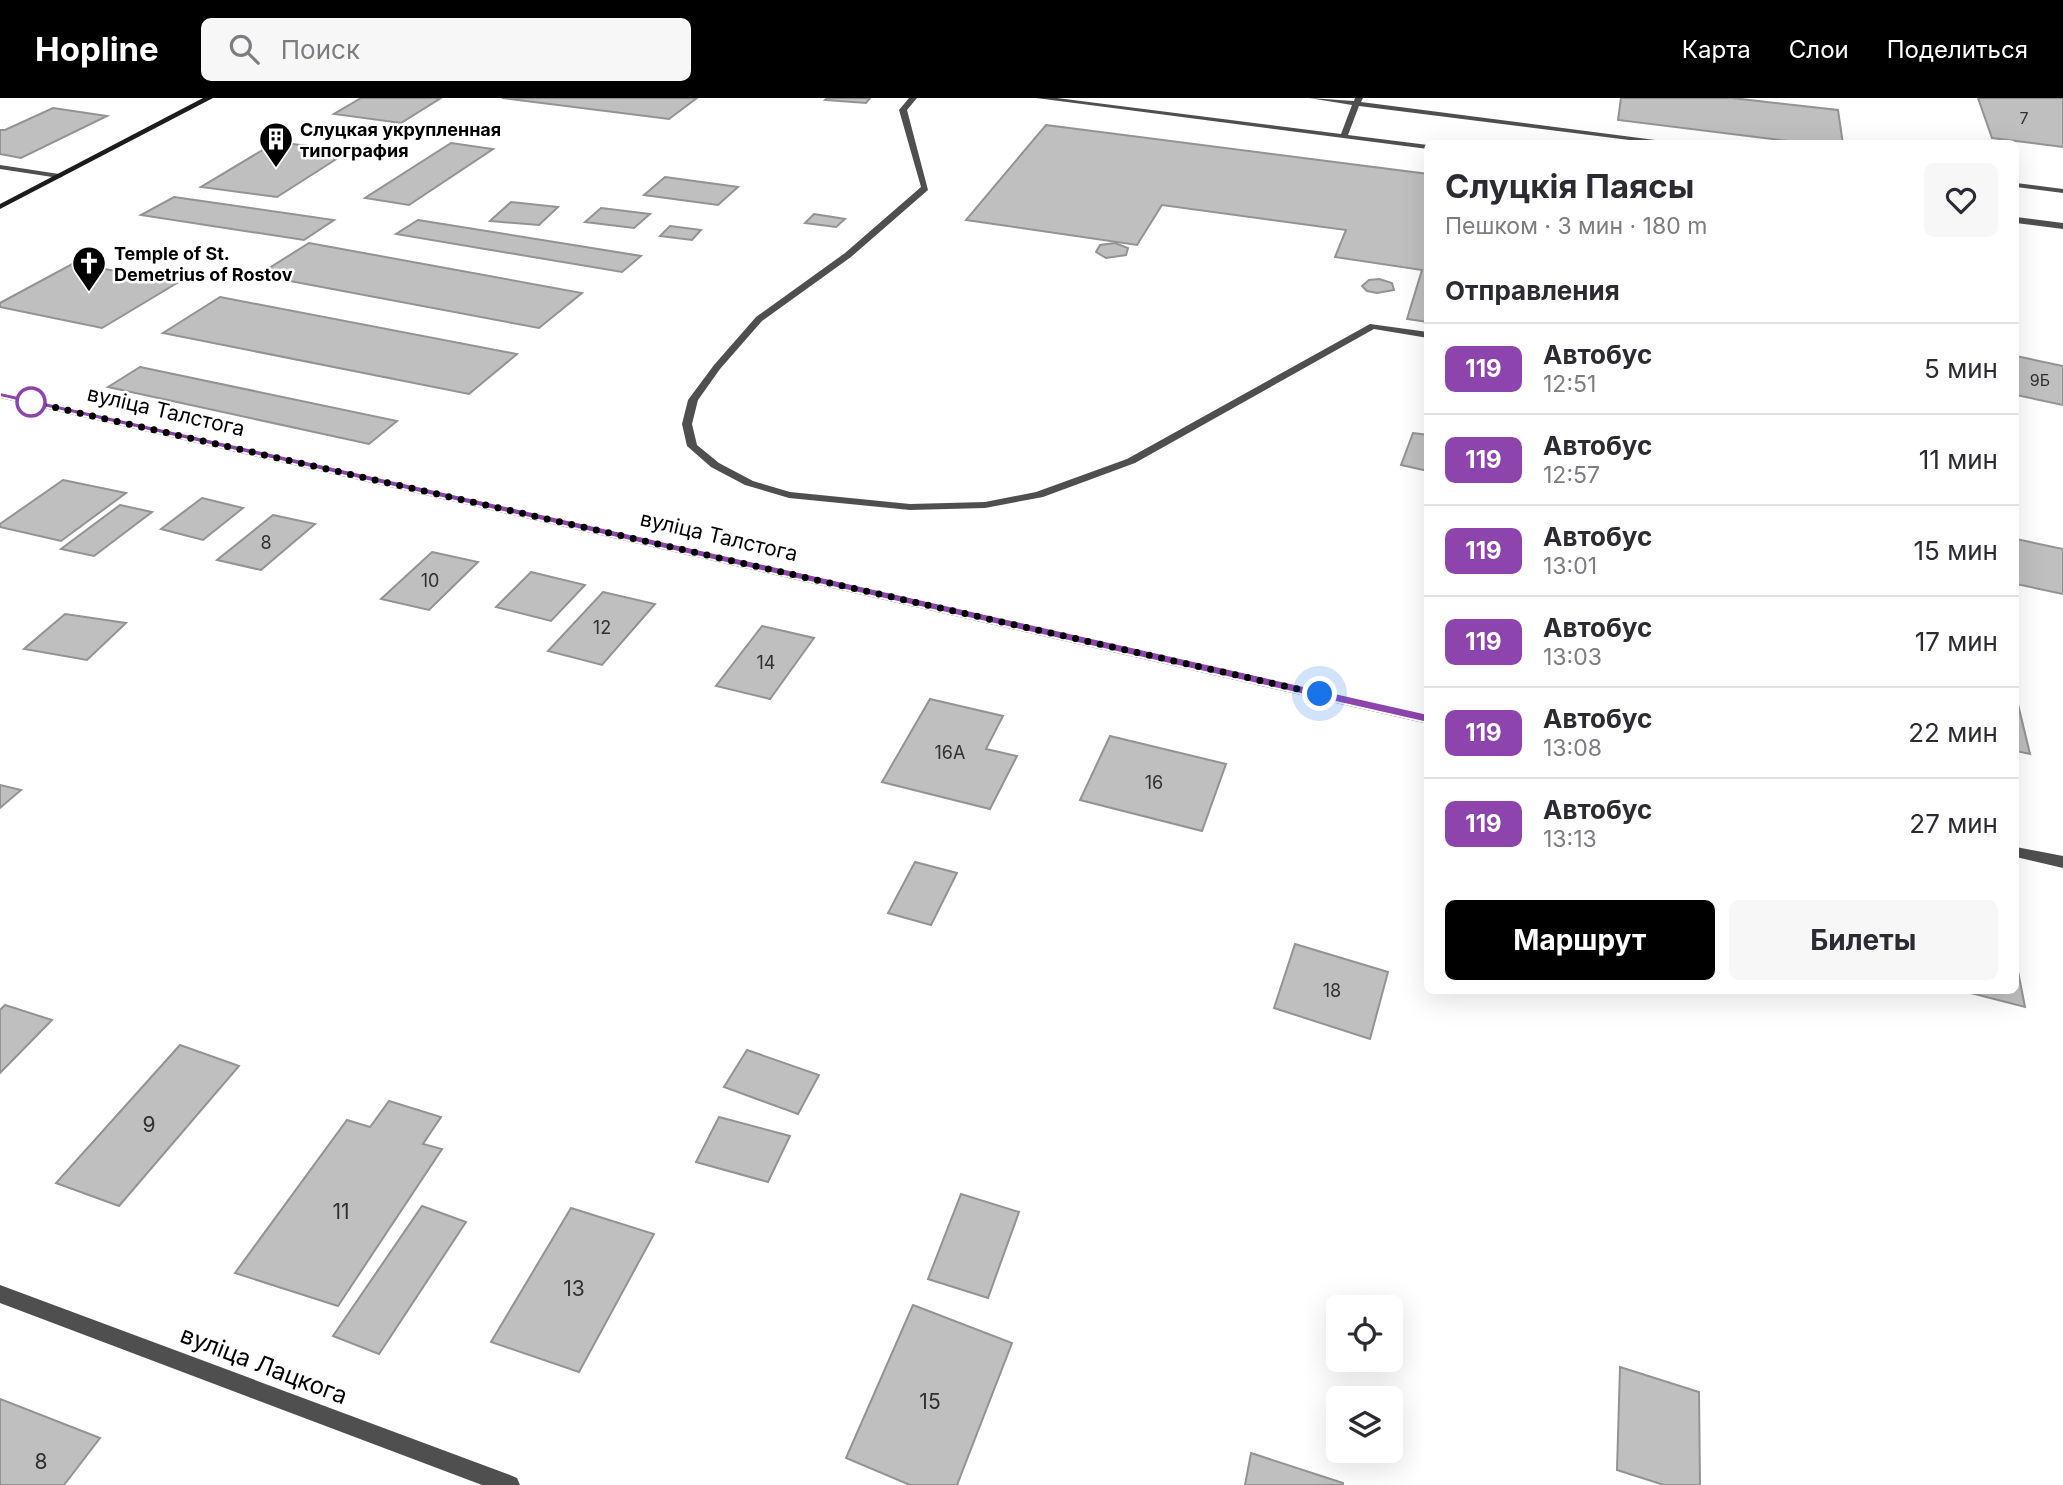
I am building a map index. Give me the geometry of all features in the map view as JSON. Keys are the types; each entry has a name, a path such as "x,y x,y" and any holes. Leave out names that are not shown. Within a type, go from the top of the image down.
{"main road":[{"path":"0,207 209,98"}],"street":[{"path":"913,98 903,110 925,188 848,255 759,319 717,367 693,400 687,424 692,446 716,465 749,483 789,495 909,507 985,505 1038,495 1130,461 1373,326 1424,334"},
{"path":"1040,98 1424,147"},
{"path":"1313,98 1357,100 1654,140"},
{"path":"1343,137 1357,100"},
{"path":"0,167 59,176"},
{"path":"2019,185 2063,191"},
{"path":"2019,220 2063,226"},
{"name":"вуліца Талстога","path":"0,395 1424,718"},
{"path":"2019,853 2063,862"},
{"name":"вуліца Лацкога","path":"0,1294 510,1485"}],"building":[{"path":"361,98 441,98 401,123 334,114"},
{"path":"502,98 697,98 669,119"},
{"path":"870,98 866,103 825,100"},
{"path":"1621,98 1732,98 1838,110 1842,140 1780,140 1618,120"},
{"path":"1978,98 2063,98 2063,147 1992,138"},
{"path":"53,108 107,116 21,158 0,154 0,130"},
{"path":"1046,125 1424,173 1424,321 1407,319 1422,270 1335,257 1346,230 1162,205 1137,245 966,220"},
{"name":"Слуцкая укрупленная типография","path":"276,142 349,151 277,197 201,187"},
{"path":"451,143 493,149 409,205 365,198"},
{"path":"665,177 738,187 718,205 644,195"},
{"path":"174,197 334,220 304,240 141,215"},
{"path":"511,202 558,207 539,225 490,221"},
{"path":"601,208 650,214 634,228 585,222"},
{"path":"814,214 845,219 836,227 805,223"},
{"path":"418,220 641,256 622,272 396,234"},
{"path":"670,226 701,230 692,240 660,236"},
{"path":"309,243 582,293 539,328 258,275"},
{"path":"1115,243 1128,248 1126,255 1106,258 1096,252 1100,245"},
{"name":"Temple of St. Demetrius of Rostov","path":"74,263 177,283 102,328 0,307 0,303"},
{"path":"1379,279 1392,283 1394,290 1377,293 1367,291 1362,286 1369,280"},
{"path":"220,297 517,354 469,394 163,333"},
{"path":"2019,357 2063,366 2063,405 2019,396"},
{"path":"140,367 397,421 369,444 108,387"},
{"path":"1413,433 1424,434 1424,470 1401,465"},
{"path":"63,480 126,493 61,541 0,527 0,524"},
{"path":"202,498 243,508 203,540 161,529"},
{"path":"120,505 152,512 94,556 61,549"},
{"path":"273,515 315,524 261,570 217,560"},
{"path":"2019,540 2063,549 2063,594 2019,585"},
{"path":"432,552 478,562 429,610 381,599"},
{"path":"531,572 585,585 551,621 496,607"},
{"path":"603,592 655,604 602,665 548,651"},
{"path":"65,614 126,623 87,660 24,649"},
{"path":"762,626 814,638 770,699 716,686"},
{"path":"930,699 1003,716 986,749 1017,756 990,809 882,782"},
{"path":"2019,708 2030,754 2019,752"},
{"path":"1110,736 1226,764 1202,831 1080,800"},
{"path":"0,785 21,790 0,808"},
{"path":"915,862 957,873 931,925 888,913"},
{"path":"1295,944 1388,972 1370,1039 1274,1008"},
{"path":"2019,976 2025,1007 1975,994 2019,994"},
{"path":"5,1005 52,1020 0,1073 0,1010"},
{"path":"180,1045 239,1066 119,1206 56,1183"},
{"path":"747,1050 819,1075 798,1114 724,1087"},
{"path":"389,1101 441,1117 423,1144 442,1149 338,1306 235,1273 347,1120 370,1127"},
{"path":"719,1117 790,1136 768,1182 696,1162"},
{"path":"961,1194 1019,1212 988,1298 928,1279"},
{"path":"422,1206 466,1222 379,1354 333,1336"},
{"path":"571,1208 654,1234 579,1372 491,1342"},
{"path":"913,1305 1012,1343 957,1485 910,1485 846,1458"},
{"path":"1620,1367 1699,1392 1700,1485 1664,1485 1617,1470"},
{"path":"0,1399 100,1438 64,1485 0,1485"},
{"path":"1251,1453 1343,1483 1343,1485 1245,1485"}],"bus line":[{"name":"119","path":"0,395 1424,718"}],"place":[{"name":"Слуцкая укрупленная типография","path":"276,169"},
{"name":"Temple of St. Demetrius of Rostov","path":"89,293"}],"route":[{"path":"31,402 1320,694"}]}
